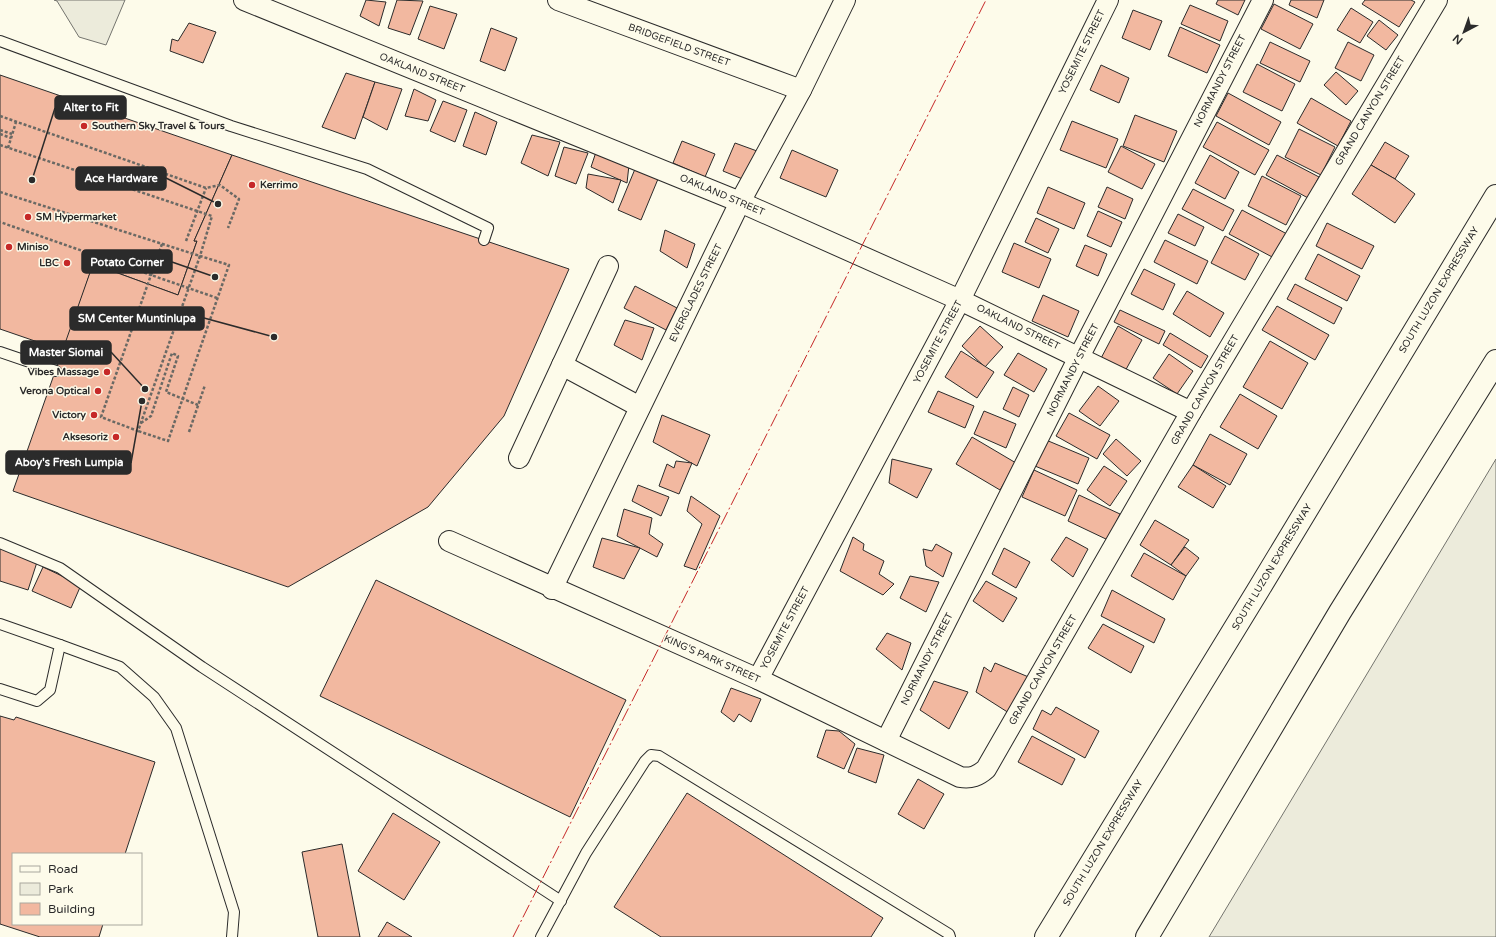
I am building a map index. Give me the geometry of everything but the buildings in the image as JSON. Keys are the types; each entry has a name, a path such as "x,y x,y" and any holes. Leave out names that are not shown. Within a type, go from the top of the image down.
{"highway":[{"name":"SOUTH LUZON EXPRESSWAY","path":"1046,937 1257,592 1496,196"},
{"path":"1147,937 1340,612 1496,361"}],"street":[{"name":"OAKLAND STREET","path":"244,0 740,202 960,300 1191,412"},
{"name":"BRIDGEFIELD STREET","path":"558,0 801,90"},
{"name":"EVERGLADES STREET","path":"552,589 740,202 801,90 845,0"},
{"name":"YOSEMITE STREET","path":"758,679 960,300 1108,0"},
{"name":"NORMANDY STREET","path":"886,741 1079,357 1262,0"},
{"name":"GRAND CANYON STREET","path":"973,777 986,769 1191,412 1437,0"},
{"path":"519,458 608,266"},
{"path":"562,365 640,407"},
{"name":"KING'S PARK STREET","path":"449,541 552,589 758,679 960,777 973,777"}],"lane":[{"path":"0,41 231,126 367,169 488,228 484,240"},
{"path":"0,352 56,371"},
{"path":"0,543 60,568 208,672 561,901"},
{"path":"0,624 120,668 154,697 176,728 234,912 237,937"},
{"path":"0,689 37,701 50,690 60,645"},
{"path":"541,937 586,854 645,761 651,755 659,756 949,934 950,937"},
{"path":"232,937 234,912"}],"path":[{"path":"0,116 206,188 220,185 239,199 228,228"},
{"path":"8,148 16,122"},
{"path":"0,130 12,134"},
{"path":"0,134 11,138"},
{"path":"0,145 212,216 189,288 138,431"},
{"path":"186,241 206,188"},
{"path":"0,192 229,265 168,442 101,417 162,244"},
{"path":"0,222 217,298"},
{"path":"141,423 151,416 172,353 178,356 166,392 198,405"},
{"path":"189,432 205,385"}],"green space":[{"path":"54,0 125,0 106,45 79,37 57,1"},
{"path":"1496,459 1496,937 1209,937"}],"power":[{"path":"513,937 986,0"}],"place":[{"name":"Southern Sky Travel & Tours","path":"84,126"},
{"name":"Alter to Fit","path":"32,180"},
{"name":"Kerrimo","path":"252,185"},
{"name":"Ace Hardware","path":"218,204"},
{"name":"SM Hypermarket","path":"28,217"},
{"name":"Miniso","path":"9,247"},
{"name":"LBC","path":"67,263"},
{"name":"Potato Corner","path":"215,277"},
{"name":"SM Center Muntinlupa","path":"274,337"},
{"name":"Vibes Massage","path":"107,372"},
{"name":"Master Siomai","path":"145,389"},
{"name":"Verona Optical","path":"98,391"},
{"name":"Aboy's Fresh Lumpia","path":"142,401"},
{"name":"Victory","path":"94,415"},
{"name":"Aksesoriz","path":"116,437"}]}
